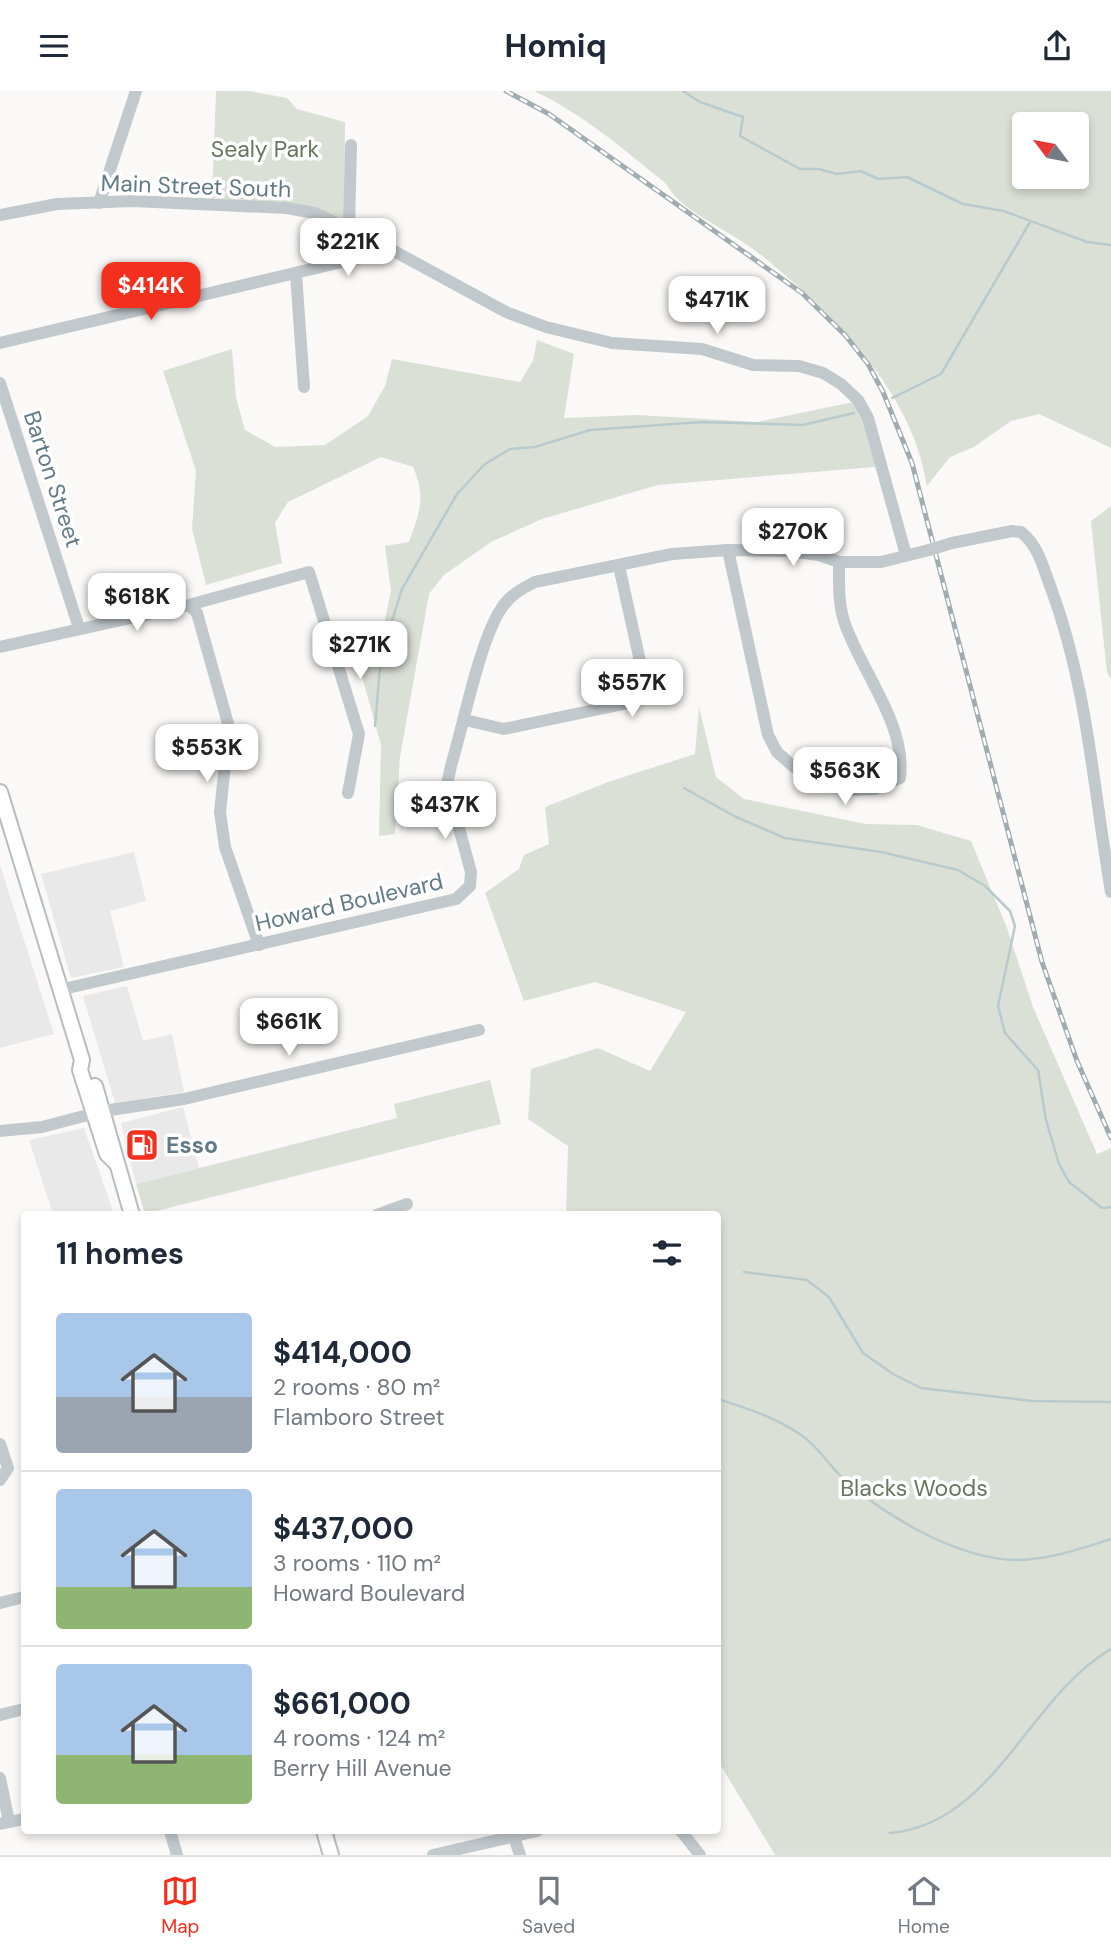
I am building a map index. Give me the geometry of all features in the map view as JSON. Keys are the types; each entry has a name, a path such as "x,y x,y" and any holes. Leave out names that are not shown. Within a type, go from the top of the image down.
{"main road":[{"path":"0,792 82,1060 80,1070 99,1112 107,1154 117,1164 131,1211"},
{"path":"325,1834 331,1855"}],"street":[{"path":"99,203 136,91"},
{"path":"349,228 351,145"},
{"name":"Main Street South","path":"0,215 57,204 133,201 286,208 315,213 392,250 506,312 546,327 612,343 702,349 753,365 799,366 822,373 841,384 858,400 868,418 906,555"},
{"path":"0,343 392,250"},
{"path":"296,274 304,387"},
{"name":"Barton Street","path":"0,383 79,628"},
{"name":"Howard Boulevard","path":"59,990 456,899 470,886 471,872 447,784 489,634 500,609 518,590 535,582 671,554 728,550 788,551 819,555 839,562 881,562 952,543 1012,531 1021,532 1037,549 1077,667 1089,732 1111,892"},
{"path":"728,550 768,735 777,753 794,767 845,790 874,789 900,778 901,764 886,710 844,622 839,599 839,562"},
{"path":"465,720 504,729 525,727 633,702 642,696 645,684 619,566"},
{"path":"0,647 189,605 309,572 359,734 348,793"},
{"path":"189,605 197,613 229,727 220,811 225,847 258,945"},
{"path":"0,1131 42,1127 99,1112 184,1099 479,1030"},
{"path":"388,1211 407,1204"},
{"path":"0,1444 8,1468 0,1480"},
{"path":"0,1603 21,1598"},
{"path":"0,1715 21,1710"},
{"path":"0,1778 4,1823"},
{"path":"171,1834 177,1855"},
{"path":"433,1855 509,1834"},
{"path":"513,1834 520,1855"},
{"path":"683,1834 700,1855"}],"shaded area":[{"path":"134,852 146,901 110,911 124,967 71,978 41,874"},
{"path":"0,865 54,1034 0,1048"},
{"path":"127,986 143,1041 172,1034 184,1092 115,1103 83,996"},
{"path":"183,1107 199,1168 136,1184 121,1123"},
{"path":"84,1128 113,1211 52,1211 29,1140"}],"green space":[{"name":"Sealy Park","path":"216,91 249,91 287,98 297,109 345,122 344,221 284,203 212,198"},
{"path":"534,91 1111,91 1111,448 1039,414 1011,421 974,447 950,457 927,486 919,451 905,418 887,386 841,329 815,302 761,255 690,209 676,198 664,182 586,121"},
{"path":"537,340 574,354 564,418 637,415 757,422 853,402 872,434 875,467 658,485 542,519 491,542 444,575 429,594 400,757 395,834 379,836 381,745 358,662 385,655 385,619 391,591 385,546 409,542 413,531 419,513 420,496 413,467 381,457 288,502 275,523 282,563 206,585 192,529 196,471 163,371 232,349 236,398 245,430 275,447 325,445 368,416 385,386 392,359 520,382 533,361"},
{"path":"1111,506 1111,679 1107,673 1091,521"},
{"name":"Blacks Woods","path":"699,707 716,777 744,799 866,824 917,825 971,841 1007,928 1033,1007 1097,1154 1111,1148 1111,1855 775,1855 721,1766 721,1211 566,1211 568,1146 528,1119 531,1069 598,1048 650,1071 686,1012 595,982 524,1001 485,893 519,869 524,855 549,844 545,807 608,782 695,754"},
{"path":"490,1080 501,1124 157,1211 144,1211 136,1184 397,1118 394,1104"}],"waterway":[{"path":"683,91 700,102 743,117 740,136 800,169 819,169 837,174 861,171 878,179 907,177 963,204 1004,211 1087,242 1111,245"},
{"path":"892,398 941,374 1030,222"},
{"path":"375,726 381,656 402,589 457,494 485,464 510,449 535,447 590,430 702,422 803,425 854,413"},
{"path":"684,788 734,816 785,838 881,852 958,870 985,886 1010,911 1015,926 998,1006 1005,1033 1038,1070 1046,1120 1059,1164 1069,1182 1102,1208 1111,1207"},
{"path":"744,1272 807,1280 829,1297 863,1353 893,1374 921,1388 1032,1401 1111,1402"},
{"path":"721,1400 781,1423 801,1435 862,1494 901,1521 945,1543 990,1557 1024,1560 1062,1554 1111,1539"},
{"path":"890,1833 926,1824 957,1807 984,1783 1082,1670 1111,1649"}],"railway":[{"path":"506,91 549,114 802,293 845,335 868,364 883,392 912,463 1042,962 1077,1061 1111,1138"}],"place":[{"name":"Esso","path":"142,1145"}]}
